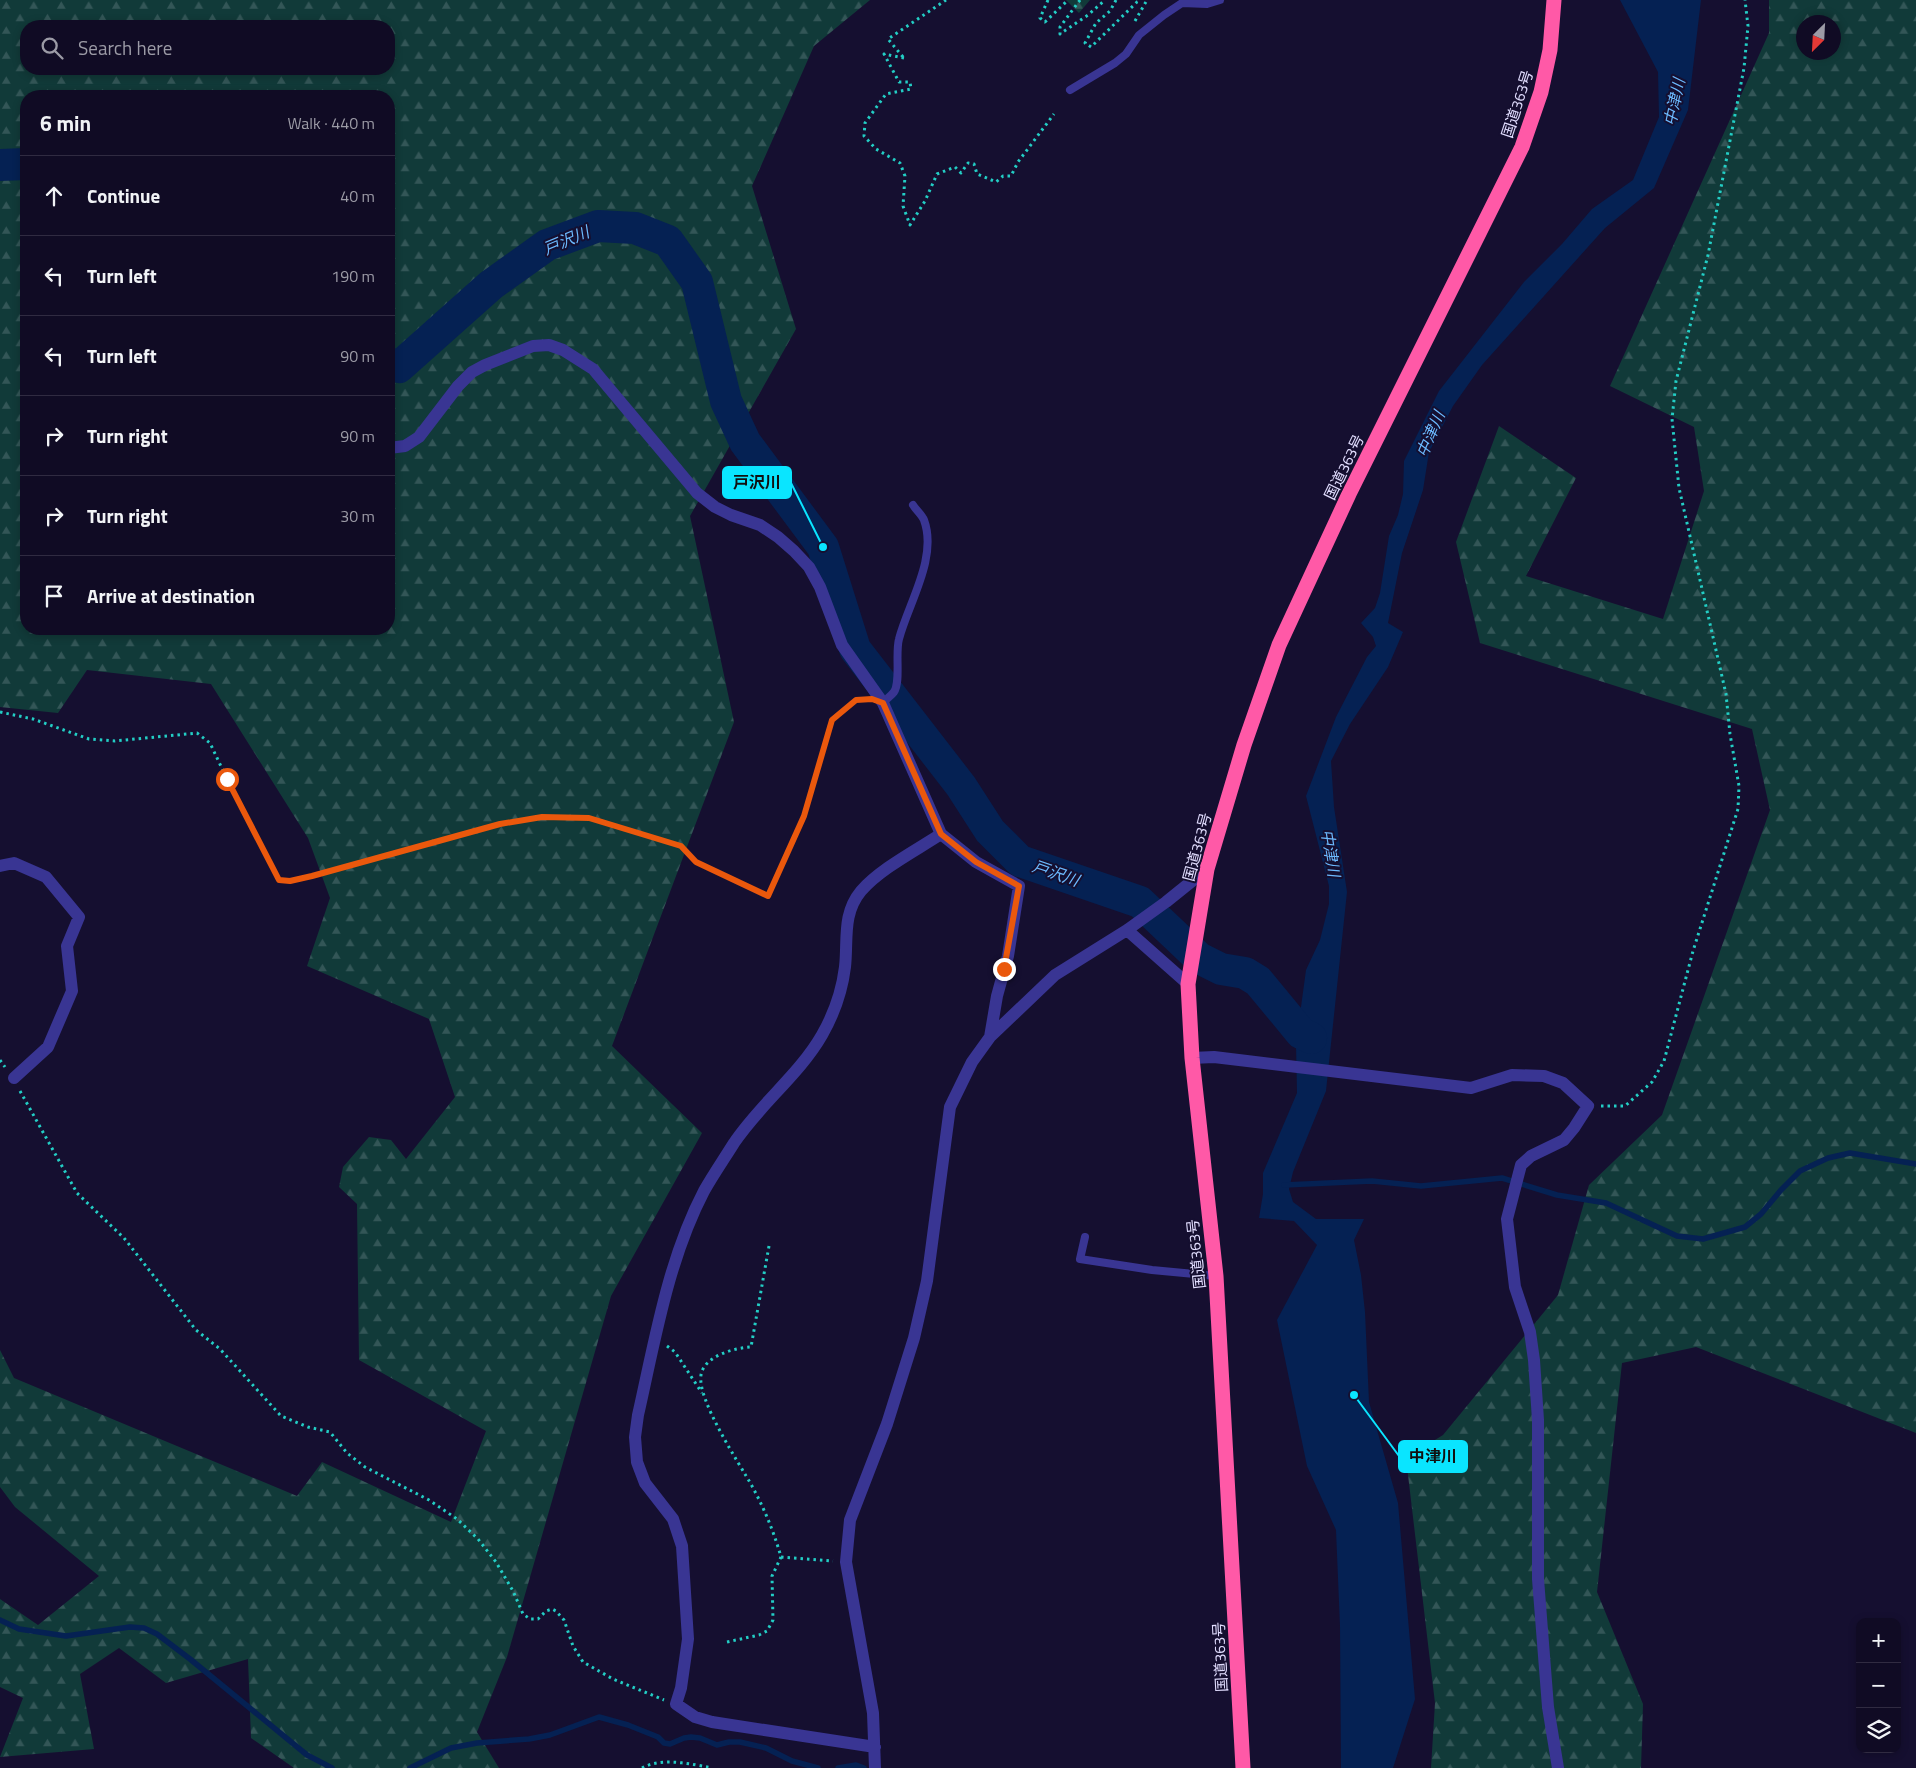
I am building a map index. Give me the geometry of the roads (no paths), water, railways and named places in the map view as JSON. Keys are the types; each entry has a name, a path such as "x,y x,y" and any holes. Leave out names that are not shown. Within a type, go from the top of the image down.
{"highway":[{"name":"国道363号","path":"1243,1768 1216,1276 1192,1058 1188,984 1207,869 1244,745 1279,645 1349,494 1522,147 1541,92 1550,50 1554,0"}],"street":[{"path":"395,447 405,446 419,437 458,386 472,372 484,365 533,346 549,345 563,350 593,369 697,493 715,507 760,525 794,551 808,567 820,587 842,645 883,703 941,834 976,862 1019,886 1008,956 997,996 990,1037"},
{"path":"875,1747 712,1722 694,1717 676,1704 681,1688 688,1639 682,1546 673,1519 646,1483 637,1462 635,1438 669,1282 686,1232 704,1191 735,1142 757,1112 797,1070 822,1035 837,1002 845,967 846,927 850,910 861,892 879,875 941,834"},
{"path":"0,866 14,863 46,877 79,917 67,946 72,991 48,1048 14,1078"},
{"path":"875,1768 873,1713 846,1562 850,1520 887,1424 914,1338 927,1281 950,1107 972,1062 990,1037 1055,975 1127,930 1207,869"},
{"path":"1127,930 1188,984"},
{"path":"1192,1058 1214,1057 1471,1088 1512,1075 1544,1076 1563,1082 1588,1106 1564,1140 1531,1156 1521,1165 1507,1219 1515,1288 1530,1332 1534,1360 1538,1420 1538,1579 1548,1707 1558,1768"}],"lane":[{"path":"1070,90 1115,63 1126,54 1139,35 1164,14 1182,3 1207,4 1220,0"},
{"path":"883,703 895,691 898,640 919,588 925,564 927,534 924,519 912,505"},
{"path":"1085,1237 1080,1259 1152,1270 1216,1276"}],"water":[{"path":"1620,0 1701,0 1688,110 1654,188 1605,228 1482,365 1453,406 1429,452 1423,490 1402,553 1388,623 1403,632 1388,667 1350,724 1331,761 1334,807 1347,892 1326,1091 1293,1172 1289,1189 1293,1202 1316,1219 1364,1219 1354,1240 1361,1275 1365,1312 1369,1402 1398,1503 1415,1699 1393,1768 1341,1768 1340,1626 1336,1530 1307,1466 1277,1320 1317,1245 1294,1221 1259,1218 1263,1194 1263,1173 1297,1093 1296,1044 1306,970 1320,940 1329,904 1329,886 1306,796 1336,717 1367,657 1376,646 1373,637 1361,623 1375,608 1380,593 1389,536 1398,515 1403,494 1404,461 1439,391 1524,282 1562,244 1592,209 1633,180 1659,117 1658,72"}],"waterway":[{"name":"戸沢川","path":"0,165 20,164"},
{"name":"戸沢川","path":"395,365 399,367 491,285 547,245 598,226 635,228 668,241 697,282 726,401 745,442 823,547 855,649 961,786 990,831 1020,861 1140,902 1199,958 1221,969 1245,973 1258,981 1301,1033 1311,1038"},
{"path":"1284,1185 1372,1181 1421,1186 1502,1178 1557,1195 1606,1203 1677,1236 1703,1239 1745,1227 1761,1214 1800,1171 1828,1158 1850,1153 1916,1164"},
{"path":"0,1620 19,1629 66,1636 130,1627 144,1628 157,1634 190,1659 307,1755 332,1768"},
{"path":"410,1768 451,1748 477,1743 529,1739 550,1735 599,1717 628,1725 658,1737 664,1743 670,1744 691,1737 700,1738 717,1745 740,1742 766,1748 792,1761 818,1768"},
{"path":"838,1768 856,1765 864,1768"}],"place":[{"name":"戸沢川","path":"823,547"},
{"name":"中津川","path":"1354,1395"}]}
